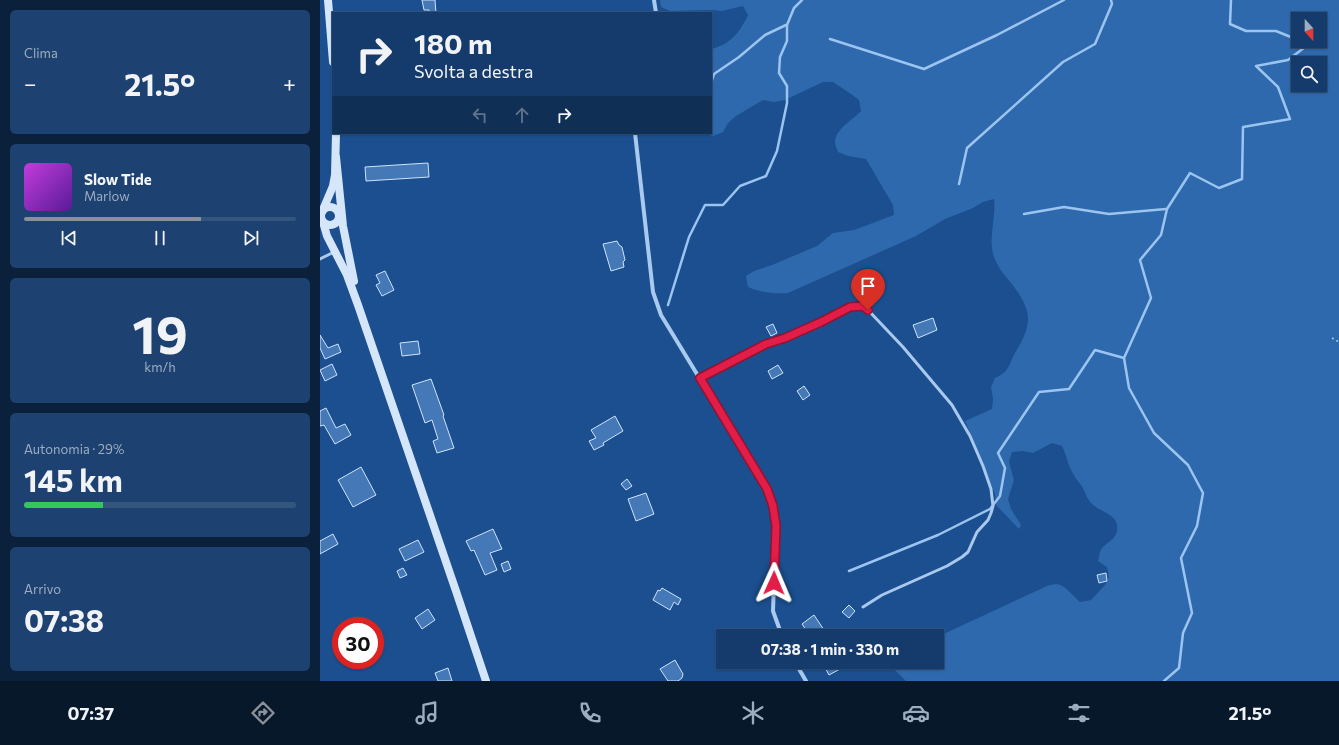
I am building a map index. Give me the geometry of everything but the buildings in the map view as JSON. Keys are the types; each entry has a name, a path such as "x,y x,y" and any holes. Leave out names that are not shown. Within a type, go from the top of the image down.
{"main road":[{"path":"328,0 332,50"},
{"path":"324,201 331,190 335,175 336,134"},
{"path":"336,157 343,226 358,306"},
{"path":"324,201 336,210 343,226"},
{"path":"321,219 329,208 324,201"},
{"path":"321,219 326,224 336,223 339,217 341,202"},
{"path":"321,219 327,236 347,275 486,681"}],"street":[{"path":"654,0 656,12"},
{"path":"635,134 653,292 661,315 767,489 773,506 776,526 773,611 779,629"},
{"path":"799,669 806,681"}],"lane":[{"path":"320,259 335,251"},
{"path":"700,378 766,344 785,338 850,307 863,306 903,348 952,405 970,436 983,466 991,489 993,506 992,513 977,532 968,552 962,558 882,595 863,607"}],"path":[{"path":"1332,338 1339,342"}],"shaded area":[{"path":"660,0 1339,0 1339,681 906,681 894,669 944,669 944,634 1047,586 1056,584 1060,585 1080,602 1091,600 1105,585 1109,577 1107,567 1098,561 1104,546 1116,535 1116,521 1113,517 1096,507 1091,502 1072,472 1062,446 1052,443 1033,453 1023,451 1012,452 1009,462 1014,480 1008,499 1011,509 1021,525 1019,529 996,505 995,494 965,421 992,409 993,399 991,387 995,378 1008,368 1024,337 1028,319 1024,302 999,268 995,260 992,248 994,199 983,202 973,208 945,219 916,236 788,293 768,293 748,287 746,276 754,271 817,246 833,233 854,230 894,215 893,205 866,159 848,156 838,152 835,142 838,133 861,111 859,100 833,82 823,82 785,100 774,102 763,100 736,116 728,123 723,132 713,136 707,134 712,134 712,49 724,44 734,37 742,27 748,15 743,6 722,11 670,11 661,7"}],"waterway":[{"path":"668,305 689,237 705,205 723,205 740,186 766,176 777,151 787,103 787,86 779,73 780,57 787,41 787,25 794,8 802,0"},
{"path":"830,39 924,69 997,35 1064,0"},
{"path":"959,184 967,148 1063,62 1095,44 1112,4 1111,0"},
{"path":"1231,0 1230,24 1246,31 1276,31 1291,37"},
{"path":"712,80 714,74 739,57 765,35 786,25"},
{"path":"1164,681 1179,668 1183,633 1192,613 1181,558 1197,526 1203,493 1188,465 1154,433 1129,388 1124,358 1151,298 1140,260 1161,235 1167,209 1190,173 1219,188 1242,179 1243,127 1290,119 1278,87 1256,66 1288,60 1304,48"},
{"path":"1024,214 1064,207 1109,214 1166,209"},
{"path":"849,571 938,535 990,509 1000,496 1005,468 998,453 1039,392 1069,389 1095,350 1124,358"}],"route":[{"path":"774,583 776,526 773,506 767,489 700,378 766,344 785,338 850,307 863,306 868,310"}]}
